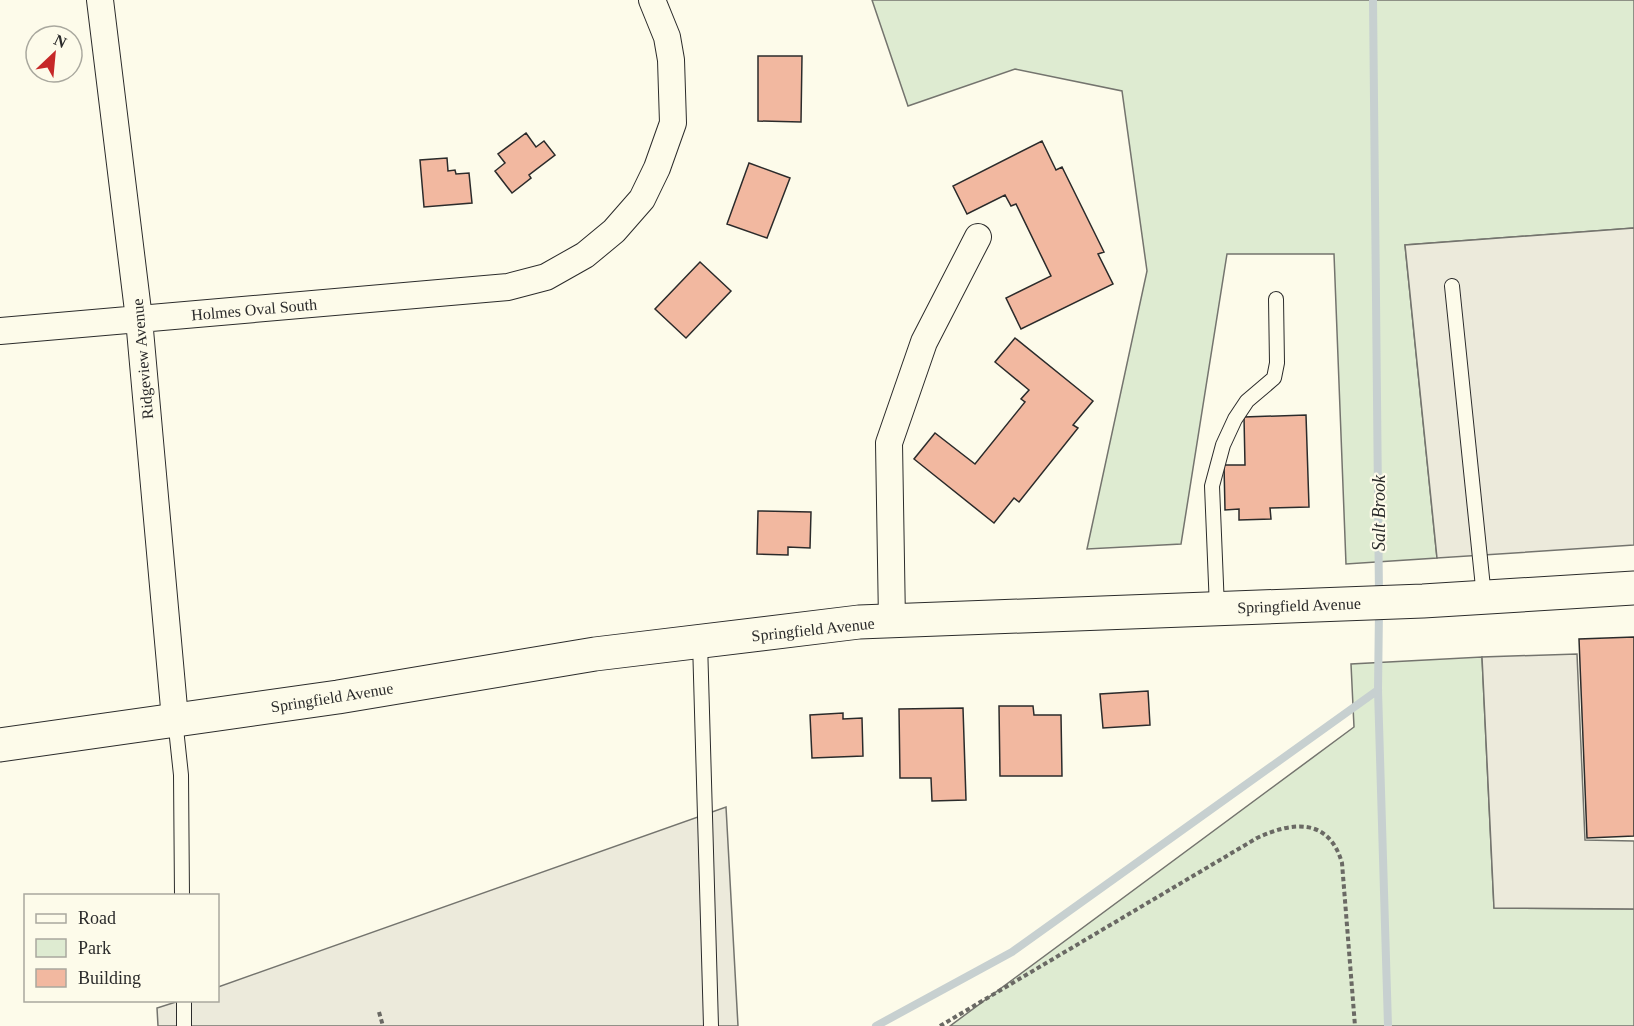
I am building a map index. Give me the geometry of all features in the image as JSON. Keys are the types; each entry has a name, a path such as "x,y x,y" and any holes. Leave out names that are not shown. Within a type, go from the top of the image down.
{"main road":[{"name":"Springfield Avenue","path":"0,745 338,697 596,654 892,621 1423,601 1634,588"}],"street":[{"name":"Ridgeview Avenue","path":"100,0 140,319 175,719"},
{"name":"Holmes Oval South","path":"0,331 508,287 546,278 585,255 614,231 642,199 657,168 673,123 671,60 667,37 652,0"},
{"path":"892,621 889,443 924,342 978,237"}],"lane":[{"path":"1452,286 1484,597"},
{"path":"1217,608 1212,486 1220,455 1235,419 1247,401 1274,378 1277,363 1276,299"},
{"path":"700,642 711,1026"},
{"path":"175,719 180,775 182,894"},
{"path":"184,1002 184,1026"}],"path":[{"path":"940,1026 1257,838 1274,830 1306,825 1323,833 1333,842 1342,863 1355,1026"},
{"path":"379,1012 382,1026"}],"green space":[{"path":"872,0 1634,0 1634,228 1405,245 1437,558 1346,564 1334,254 1227,254 1181,544 1087,549 1147,271 1122,91 1015,69 908,106"},
{"path":"1482,657 1494,908 1634,909 1634,1026 950,1026 1354,727 1351,664"}],"shaded area":[{"path":"1634,228 1634,545 1437,558 1405,245"},
{"path":"1577,654 1585,840 1634,841 1634,909 1494,908 1482,657"},
{"path":"726,807 738,1026 158,1026 157,1008 176,1002 219,1002 219,987"}],"building":[{"path":"758,56 802,56 801,122 758,121"},
{"path":"526,133 536,147 544,141 555,155 529,175 531,178 512,193 495,171 505,163 498,154"},
{"path":"1042,141 1056,170 1062,167 1104,252 1098,254 1113,284 1021,329 1006,298 1051,276 1016,204 1011,206 1005,195 967,214 953,186"},
{"path":"447,158 448,171 455,170 456,174 469,173 472,203 424,207 420,160"},
{"path":"749,163 790,178 767,238 727,224"},
{"path":"700,262 731,291 686,338 655,309"},
{"path":"1015,338 1093,401 1073,425 1078,428 1019,502 1014,498 994,523 914,459 935,433 975,464 1025,402 1021,399 1029,390 995,362"},
{"path":"1306,415 1309,507 1270,508 1271,519 1239,520 1239,509 1225,510 1224,465 1245,465 1244,417"},
{"path":"758,511 811,512 810,548 788,547 788,555 757,554"},
{"path":"1634,637 1634,836 1587,838 1579,639"},
{"path":"1148,691 1150,725 1103,728 1100,694"},
{"path":"999,706 1033,706 1034,715 1061,715 1062,776 1000,776"},
{"path":"963,708 966,800 932,801 931,778 900,778 899,709"},
{"path":"843,713 843,719 862,718 863,756 812,758 810,715"}],"waterway":[{"name":"Salt Brook","path":"1373,0 1379,597"},
{"name":"Salt Brook","path":"1379,610 1378,690 1388,1026"},
{"path":"876,1026 1012,952 1378,690"}]}
